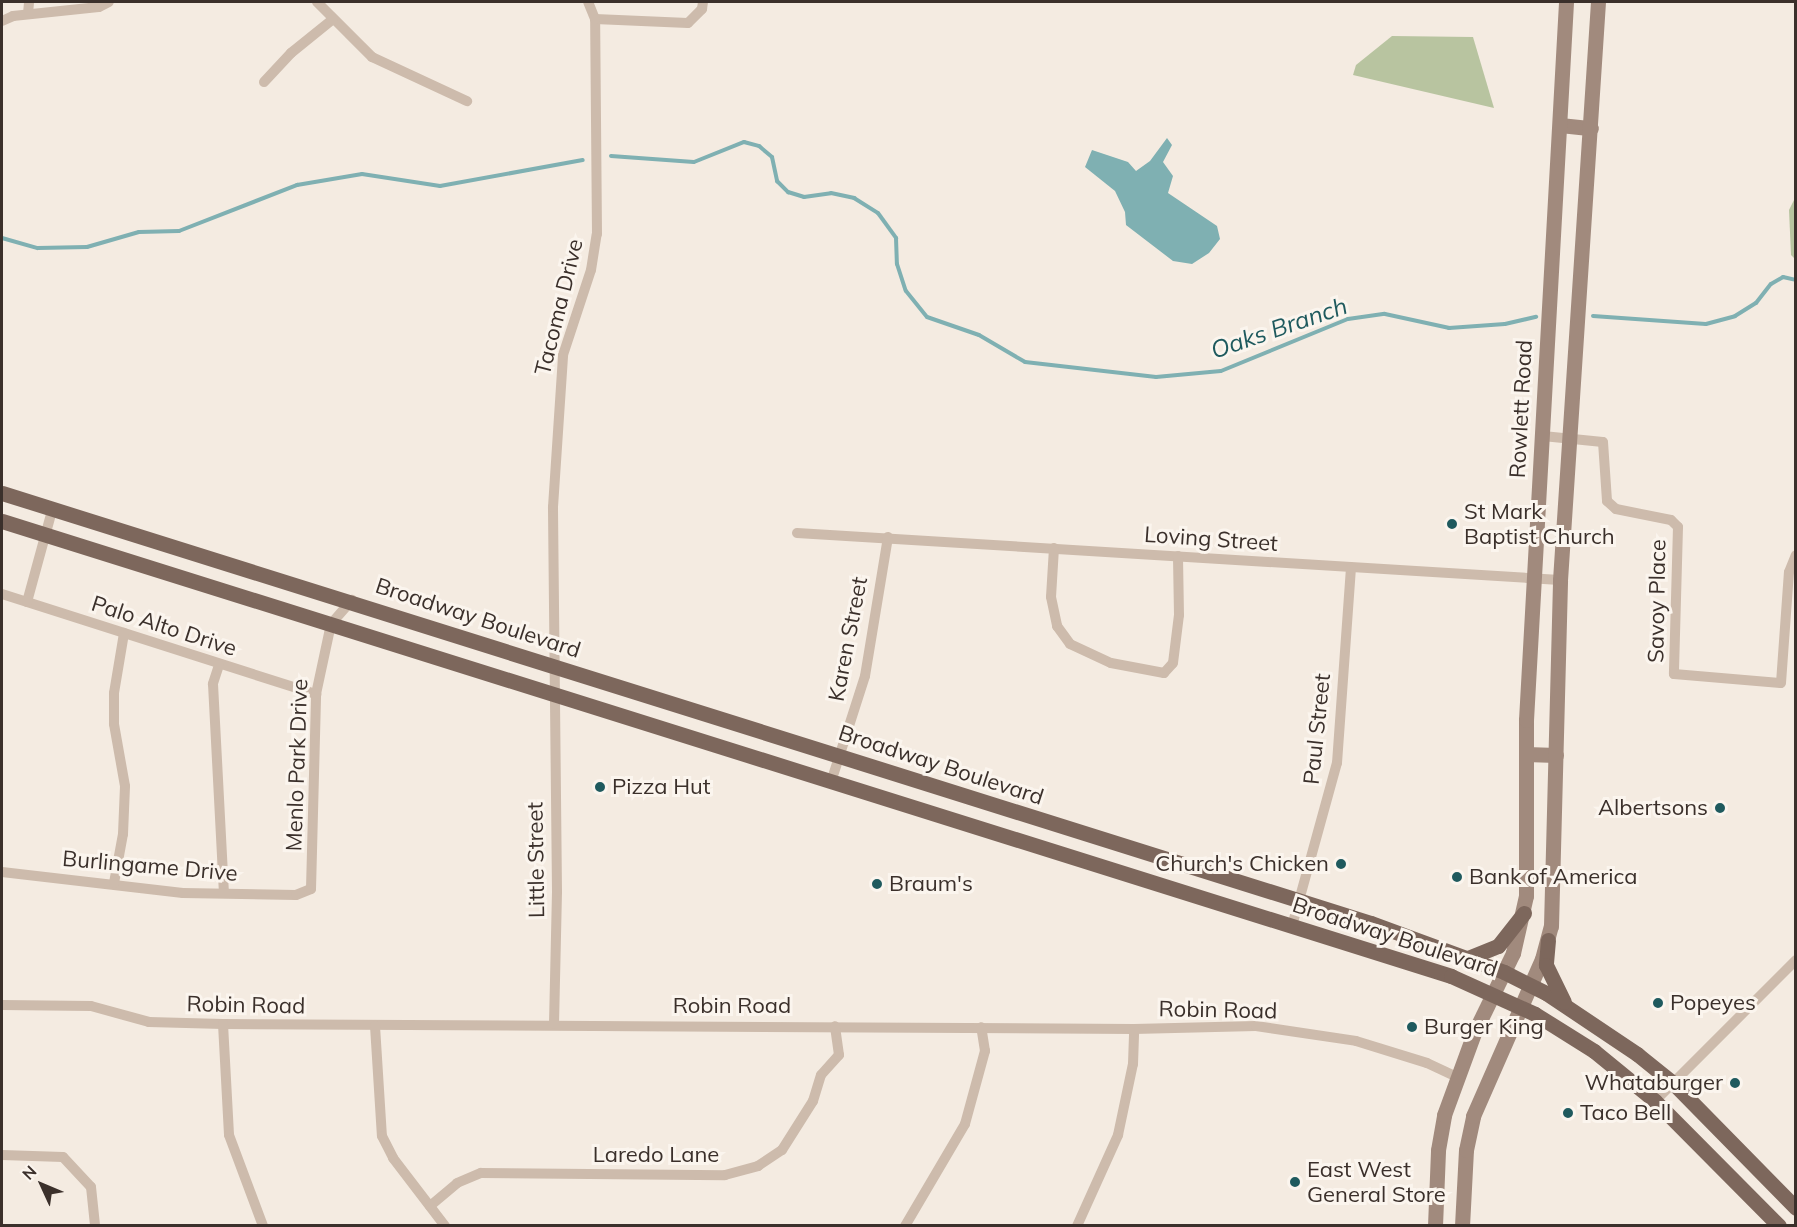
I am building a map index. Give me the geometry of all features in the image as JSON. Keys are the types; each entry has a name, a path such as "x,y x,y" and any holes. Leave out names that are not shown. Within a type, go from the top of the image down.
{"main road":[{"name":"Rowlett Road","path":"1436,1226 1438,1150 1457,1077 1504,972 1524,913 1528,866 1526,754 1532,579 1543,436 1566,2"},
{"path":"1567,1007 1550,980 1546,965 1554,894 1560,580 1598,2"},
{"path":"1560,125 1591,128"},
{"name":"Broadway Boulevard","path":"2,493 352,600 552,666 1299,901 1504,972 1531,984 1567,1007 1637,1054 1673,1083 1796,1208"},
{"name":"Broadway Boulevard","path":"2,521 1451,976 1494,993 1594,1051 1655,1101 1779,1226"},
{"path":"1526,754 1556,755"},
{"path":"1131,876 1140,851"},
{"path":"1468,958 1498,946 1524,913"},
{"path":"1462,1226 1466,1150 1473,1116 1548,940"}],"street":[{"path":"28,14 29,2"},
{"path":"2,21 28,14 99,7 109,2"},
{"path":"317,2 372,57 467,101"},
{"name":"Tacoma Drive","path":"552,695 557,404 563,355 591,270 597,234 595,19 588,2"},
{"path":"595,19 688,23 702,9 703,2"},
{"path":"264,82 291,53 333,19"},
{"name":"Savoy Place","path":"1543,436 1603,442 1606,501 1616,509 1671,520 1677,527 1674,674 1781,683 1789,572 1796,555"},
{"path":"27,602 52,507"},
{"name":"Loving Street","path":"797,532 1560,580"},
{"name":"Karen Street","path":"831,782 865,676 888,537"},
{"path":"1054,548 1051,597 1057,626 1070,644 1111,663 1164,674 1173,663 1179,615 1178,556"},
{"name":"Paul Street","path":"1292,927 1337,763 1352,567"},
{"name":"Palo Alto Drive","path":"2,594 219,665 316,694"},
{"name":"Menlo Park Drive","path":"296,895 311,889 316,694 331,624 352,600"},
{"path":"114,882 123,834 125,786 114,724 114,693 124,633"},
{"path":"219,665 213,684 224,893"},
{"name":"Little Street","path":"552,695 557,892 554,1024"},
{"name":"Burlingame Drive","path":"2,872 29,878 114,882 183,893 296,895"},
{"path":"1655,1101 1796,960"},
{"name":"Robin Road","path":"2,1005 91,1006 149,1023 1134,1029 1256,1026 1356,1041 1427,1063 1457,1077"},
{"path":"223,1024 229,1135 263,1226"},
{"path":"375,1026 382,1136 393,1158 445,1226"},
{"name":"Laredo Lane","path":"430,1206 457,1183 481,1173 725,1175 758,1166 782,1150 813,1101 821,1075 839,1055 835,1026"},
{"path":"905,1226 965,1124 985,1051 981,1027"},
{"path":"1077,1226 1118,1135 1133,1064 1134,1029"},
{"path":"2,1155 63,1157 91,1187 95,1226"}],"green space":[{"path":"1392,36 1473,37 1494,108 1353,75 1356,65"},
{"path":"1795,198 1796,259 1791,255 1789,210"}],"water":[{"path":"1167,138 1172,145 1163,162 1173,176 1168,193 1217,226 1220,239 1209,253 1192,264 1173,261 1126,225 1125,212 1115,191 1085,167 1092,150 1128,162 1136,171 1150,161"}],"waterway":[{"name":"Oaks Branch","path":"611,156 694,162 744,142 759,146 772,157 777,181 788,192 804,197 831,193 854,198 878,213 896,238 897,264 906,291 927,317 979,335 1025,362 1156,377 1221,371 1348,319 1385,314 1449,328 1505,324 1536,317"},
{"name":"Oaks Branch","path":"2,238 38,248 87,247 139,232 179,231 297,185 362,174 440,186 583,160"},
{"name":"Oaks Branch","path":"1593,316 1706,324 1735,316 1756,303 1771,284 1783,277 1796,280"}],"place":[{"name":"St Mark Baptist Church","path":"1452,524"},
{"name":"Pizza Hut","path":"600,787"},
{"name":"Albertsons","path":"1720,808"},
{"name":"Church's Chicken","path":"1341,864"},
{"name":"Bank of America","path":"1457,877"},
{"name":"Braum's","path":"877,884"},
{"name":"Popeyes","path":"1658,1003"},
{"name":"Burger King","path":"1412,1027"},
{"name":"Whataburger","path":"1735,1083"},
{"name":"Taco Bell","path":"1568,1113"},
{"name":"East West General Store","path":"1295,1182"}]}
